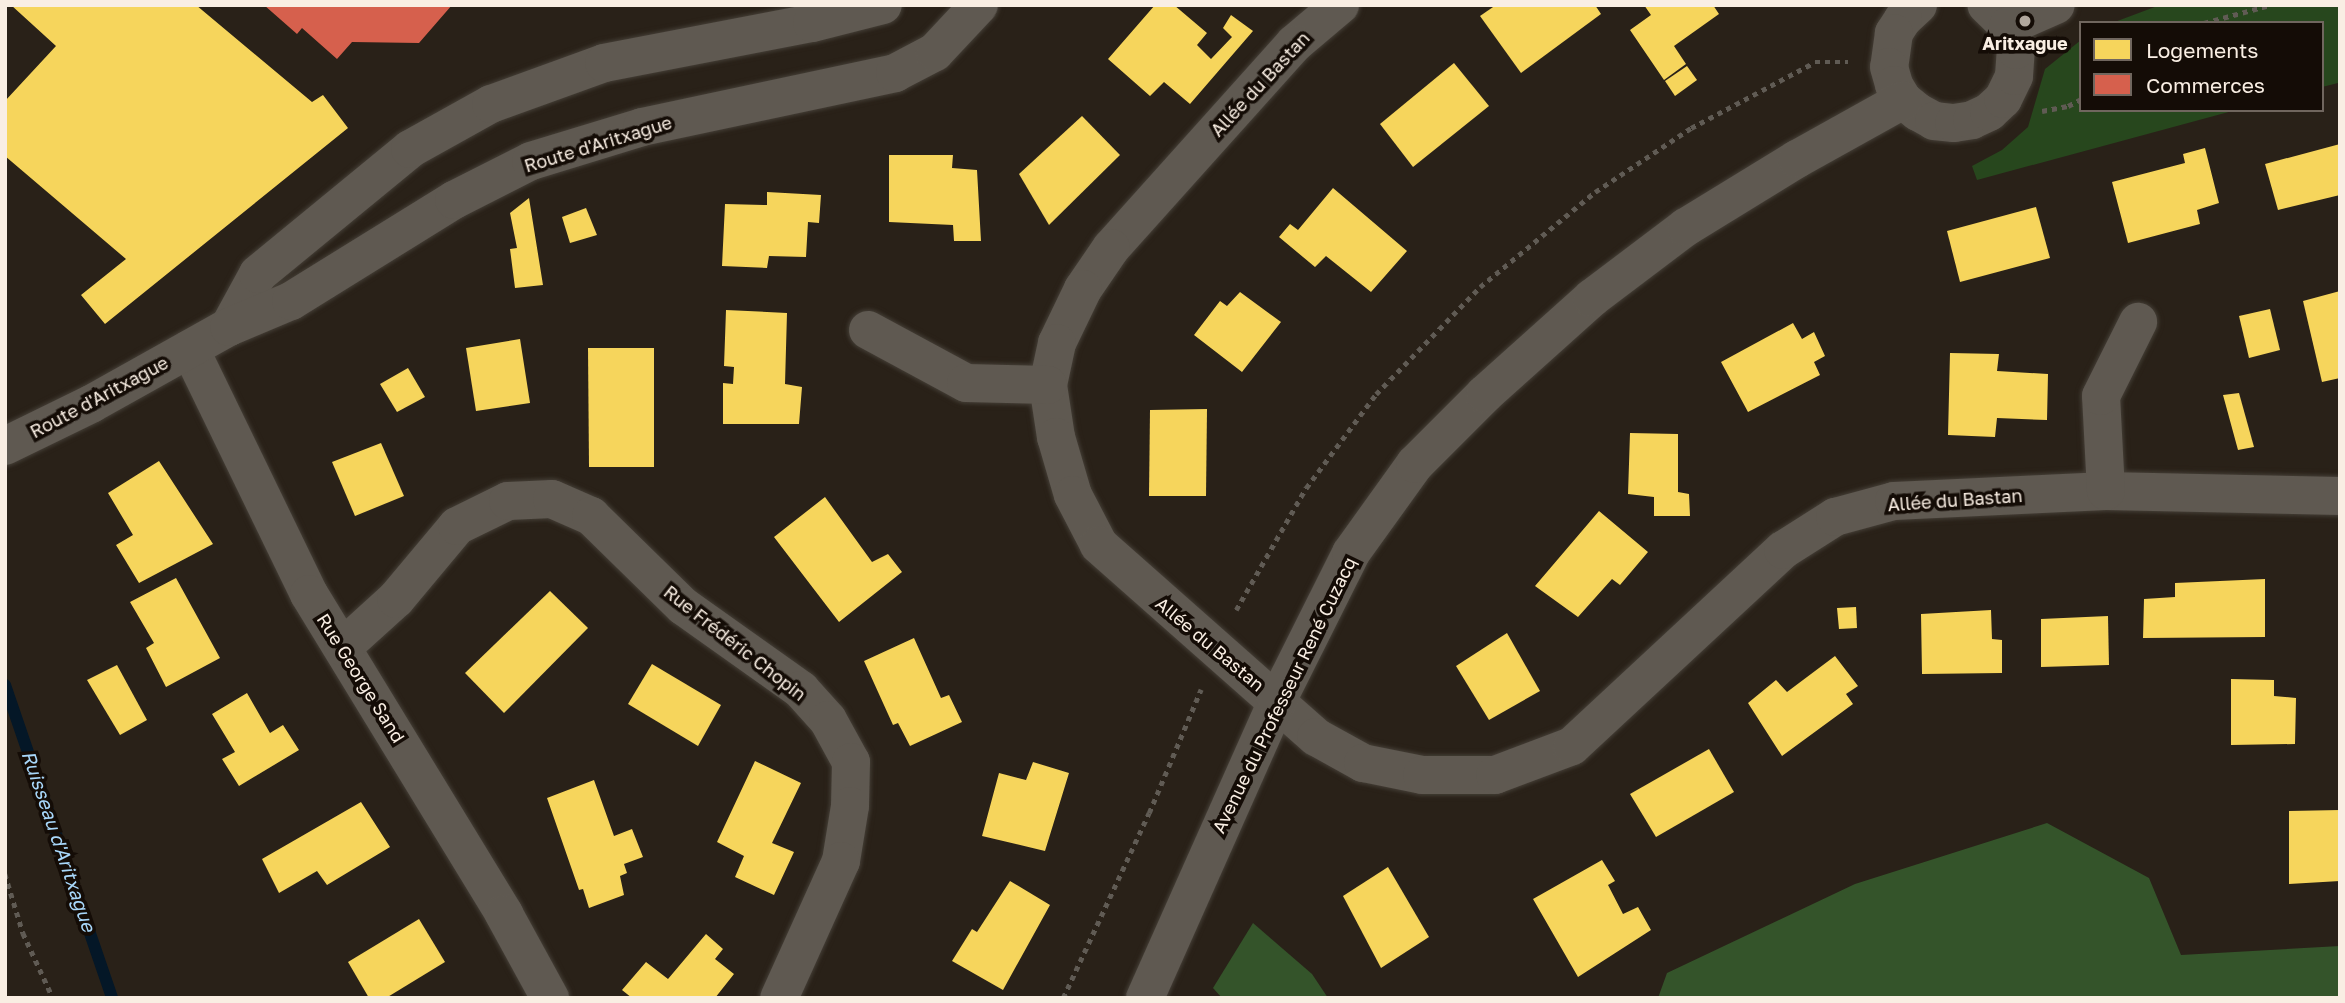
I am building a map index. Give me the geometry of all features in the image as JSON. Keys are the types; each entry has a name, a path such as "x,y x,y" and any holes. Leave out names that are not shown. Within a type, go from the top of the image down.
{"street":[{"path":"229,327 258,274 410,149 491,104 604,63 812,23 883,5"},
{"name":"Route d'Aritxague","path":"5,446 91,404 229,327 291,301 454,200 531,161 642,127 895,73 935,52 979,5"},
{"name":"Allée du Bastan","path":"1340,5 1294,44 1111,247 1083,289 1057,342 1048,385 1056,437 1073,495 1099,545 1316,737 1363,763 1422,775 1495,775 1572,746 1783,550 1835,517 1894,501 2106,491 2340,496"},
{"path":"1901,10 1894,33 1889,67 1903,100 1934,121 1972,120 1989,112 2003,99 2014,76 2016,50 1997,16 2056,5"},
{"name":"Avenue du Professeur René Cuzacq","path":"1145,998 1277,701 1351,553 1415,464 1485,394 1592,298 1686,227 1797,159 1903,100"},
{"path":"2106,491 2101,396 2138,322"},
{"path":"868,330 966,383 1048,385"},
{"name":"Rue George Sand","path":"190,349 309,594 504,914 550,998"},
{"name":"Rue Frédéric Chopin","path":"343,647 396,599 457,526 508,501 552,499 591,516 683,606 801,690 828,720 851,762 850,806 841,861 779,998"}],"path":[{"path":"2211,21 2270,5"},
{"path":"5,874 23,933 53,998"}],"green space":[{"path":"2160,5 2340,5 2340,89 2338,83 2324,86 2324,21 2117,21"},
{"path":"2079,42 2079,112 2229,112 1977,180 1972,166 2002,150 2028,127 2045,69"},
{"path":"2047,823 2149,878 2181,955 2340,946 2340,998 1658,998 1667,973 1855,884"},
{"path":"1253,923 1312,974 1328,998 1222,998 1213,988"}],"building: Logements":[{"path":"11,5 196,5 312,102 323,95 348,128 105,324 81,295 126,259 5,156 5,101 56,46"},
{"path":"1155,5 1174,5 1207,33 1197,45 1211,59 1232,37 1223,28 1231,15 1253,31 1190,104 1164,82 1150,96 1108,59"},
{"path":"1496,5 1595,5 1601,14 1521,73 1480,16"},
{"path":"1644,5 1713,5 1719,14 1674,46 1686,64 1664,80 1630,30 1651,15"},
{"path":"1454,63 1489,106 1413,167 1380,124"},
{"path":"1687,66 1697,80 1675,96 1665,81"},
{"path":"1082,116 1120,155 1049,225 1019,174"},
{"path":"2340,144 2340,195 2278,210 2265,164"},
{"path":"2205,148 2219,203 2197,210 2200,224 2128,243 2112,182 2185,163 2183,154"},
{"path":"889,155 953,155 952,168 977,170 981,241 954,241 953,225 889,222"},
{"path":"1333,188 1407,251 1371,292 1326,256 1315,267 1279,237 1290,224 1298,230"},
{"path":"767,192 821,195 819,223 808,222 806,257 769,256 767,268 722,266 725,204 767,205"},
{"path":"529,198 543,285 515,288 510,249 517,248 510,213"},
{"path":"2036,207 2050,258 1960,282 1947,231"},
{"path":"586,208 597,235 570,243 562,217"},
{"path":"2340,291 2340,378 2322,382 2303,301"},
{"path":"1240,292 1281,322 1242,372 1194,335 1220,301 1227,306"},
{"path":"2270,309 2280,350 2249,358 2239,316"},
{"path":"726,310 787,313 785,384 802,387 799,424 723,424 723,383 733,384 734,367 724,366"},
{"path":"1793,323 1802,339 1814,332 1825,356 1814,362 1820,375 1748,412 1721,362"},
{"path":"520,339 530,403 476,411 466,348"},
{"path":"588,348 654,348 654,467 589,467"},
{"path":"1950,353 1999,354 1997,371 2048,374 2047,420 1997,418 1995,437 1948,435"},
{"path":"408,368 425,397 397,412 380,384"},
{"path":"2239,393 2254,447 2238,450 2223,395"},
{"path":"1207,409 1206,496 1149,496 1150,410"},
{"path":"1630,433 1678,434 1678,492 1689,494 1690,516 1654,516 1654,497 1628,494"},
{"path":"381,443 404,496 355,516 332,462"},
{"path":"159,461 213,544 139,583 116,545 133,535 108,493"},
{"path":"825,497 872,562 888,554 902,572 839,622 774,537"},
{"path":"1599,511 1648,552 1620,585 1612,579 1578,617 1535,586"},
{"path":"176,578 220,658 166,687 146,648 154,643 130,602"},
{"path":"2265,579 2265,637 2143,638 2144,599 2175,597 2175,583"},
{"path":"550,591 588,628 504,713 465,673"},
{"path":"1856,607 1857,628 1839,629 1837,608"},
{"path":"1991,610 1992,639 2002,640 2002,673 1922,674 1921,614"},
{"path":"2108,616 2109,665 2041,667 2041,619"},
{"path":"1507,633 1540,691 1489,720 1456,666"},
{"path":"914,638 941,698 949,695 962,722 910,746 898,723 893,725 864,661"},
{"path":"1835,656 1858,686 1846,694 1853,704 1782,756 1748,703 1776,680 1787,692"},
{"path":"652,664 721,705 698,746 628,704"},
{"path":"117,665 147,720 120,735 87,680"},
{"path":"2231,679 2274,680 2274,696 2296,698 2295,744 2231,745"},
{"path":"247,693 270,733 283,725 299,750 239,786 222,759 235,752 212,714"},
{"path":"1709,749 1734,792 1656,837 1630,794"},
{"path":"755,761 801,783 772,843 794,852 774,895 735,877 744,856 717,842"},
{"path":"1033,762 1069,773 1045,851 982,836 999,773 1026,780"},
{"path":"594,780 614,836 632,829 643,857 624,864 627,873 620,876 624,895 589,908 583,889 579,890 547,798"},
{"path":"361,802 390,847 327,885 317,871 279,893 262,859"},
{"path":"2340,810 2340,881 2289,884 2289,811"},
{"path":"1602,860 1615,881 1608,885 1623,914 1638,907 1651,930 1578,977 1533,899"},
{"path":"1388,867 1429,937 1381,968 1343,896"},
{"path":"1010,881 1050,905 1003,990 952,961 972,929 977,932"},
{"path":"419,919 445,962 386,998 369,998 348,962"},
{"path":"706,934 723,949 715,959 734,974 715,998 632,998 622,990 646,962 668,979"}],"building: Commerces":[{"path":"264,5 452,5 419,43 352,42 337,59 302,28 297,34"}],"waterway":[{"name":"Ruisseau d'Aritxague","path":"5,685 112,998"}],"place":[{"name":"Aritxague","path":"2025,21"}]}
